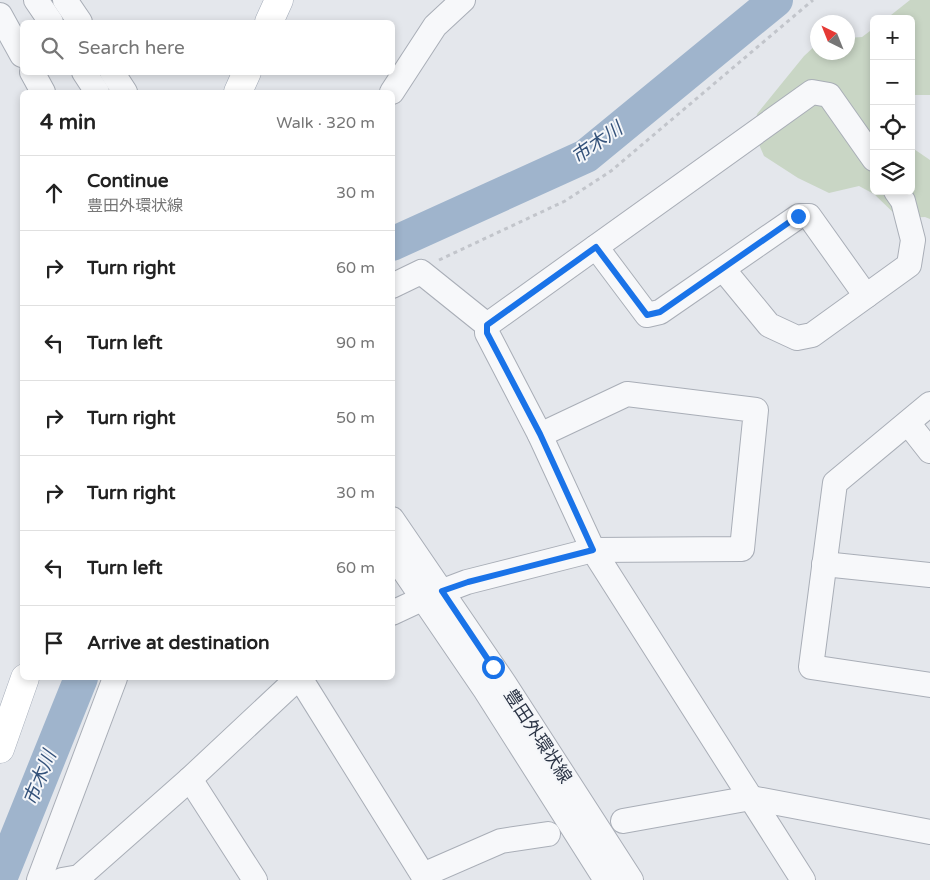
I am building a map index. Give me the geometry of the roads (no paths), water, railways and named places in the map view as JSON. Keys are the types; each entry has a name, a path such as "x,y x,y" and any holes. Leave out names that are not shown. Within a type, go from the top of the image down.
{"main road":[{"path":"270,20 279,0"},
{"path":"239,90 246,75"},
{"path":"0,749 25,680"}],"street":[{"path":"36,0 50,20"},
{"path":"65,0 79,20"},
{"path":"393,90 435,26 463,0"},
{"path":"0,15 20,51"},
{"path":"34,75 42,90"},
{"path":"86,75 96,90"},
{"path":"114,75 124,90"},
{"path":"487,325 812,92 829,95 870,153"},
{"path":"723,269 769,325 796,338 812,336 909,265 913,240 903,201 899,195"},
{"path":"596,247 647,315 660,312 798,216 809,216 866,296"},
{"path":"395,285 421,272 487,325"},
{"path":"487,325 487,333 540,434 593,550 803,880"},
{"path":"395,612 432,595 468,582 593,550 742,549 756,410 627,394 540,434"},
{"path":"930,404 835,483 811,668 930,685"},
{"path":"908,423 930,450"},
{"name":"豊田外環状線","path":"395,525 486,691 606,880"},
{"name":"豊田外環状線","path":"395,556 432,595 632,880"},
{"path":"824,564 930,575"},
{"path":"39,880 114,680"},
{"path":"62,880 78,877 190,779 297,680"},
{"path":"300,680 425,878 501,841 548,834"},
{"path":"190,779 255,880"},
{"path":"623,821 751,798 930,832"}],"waterway":[{"name":"市木川","path":"395,243 586,156 776,0"},
{"name":"市木川","path":"0,879 80,680"}]}
